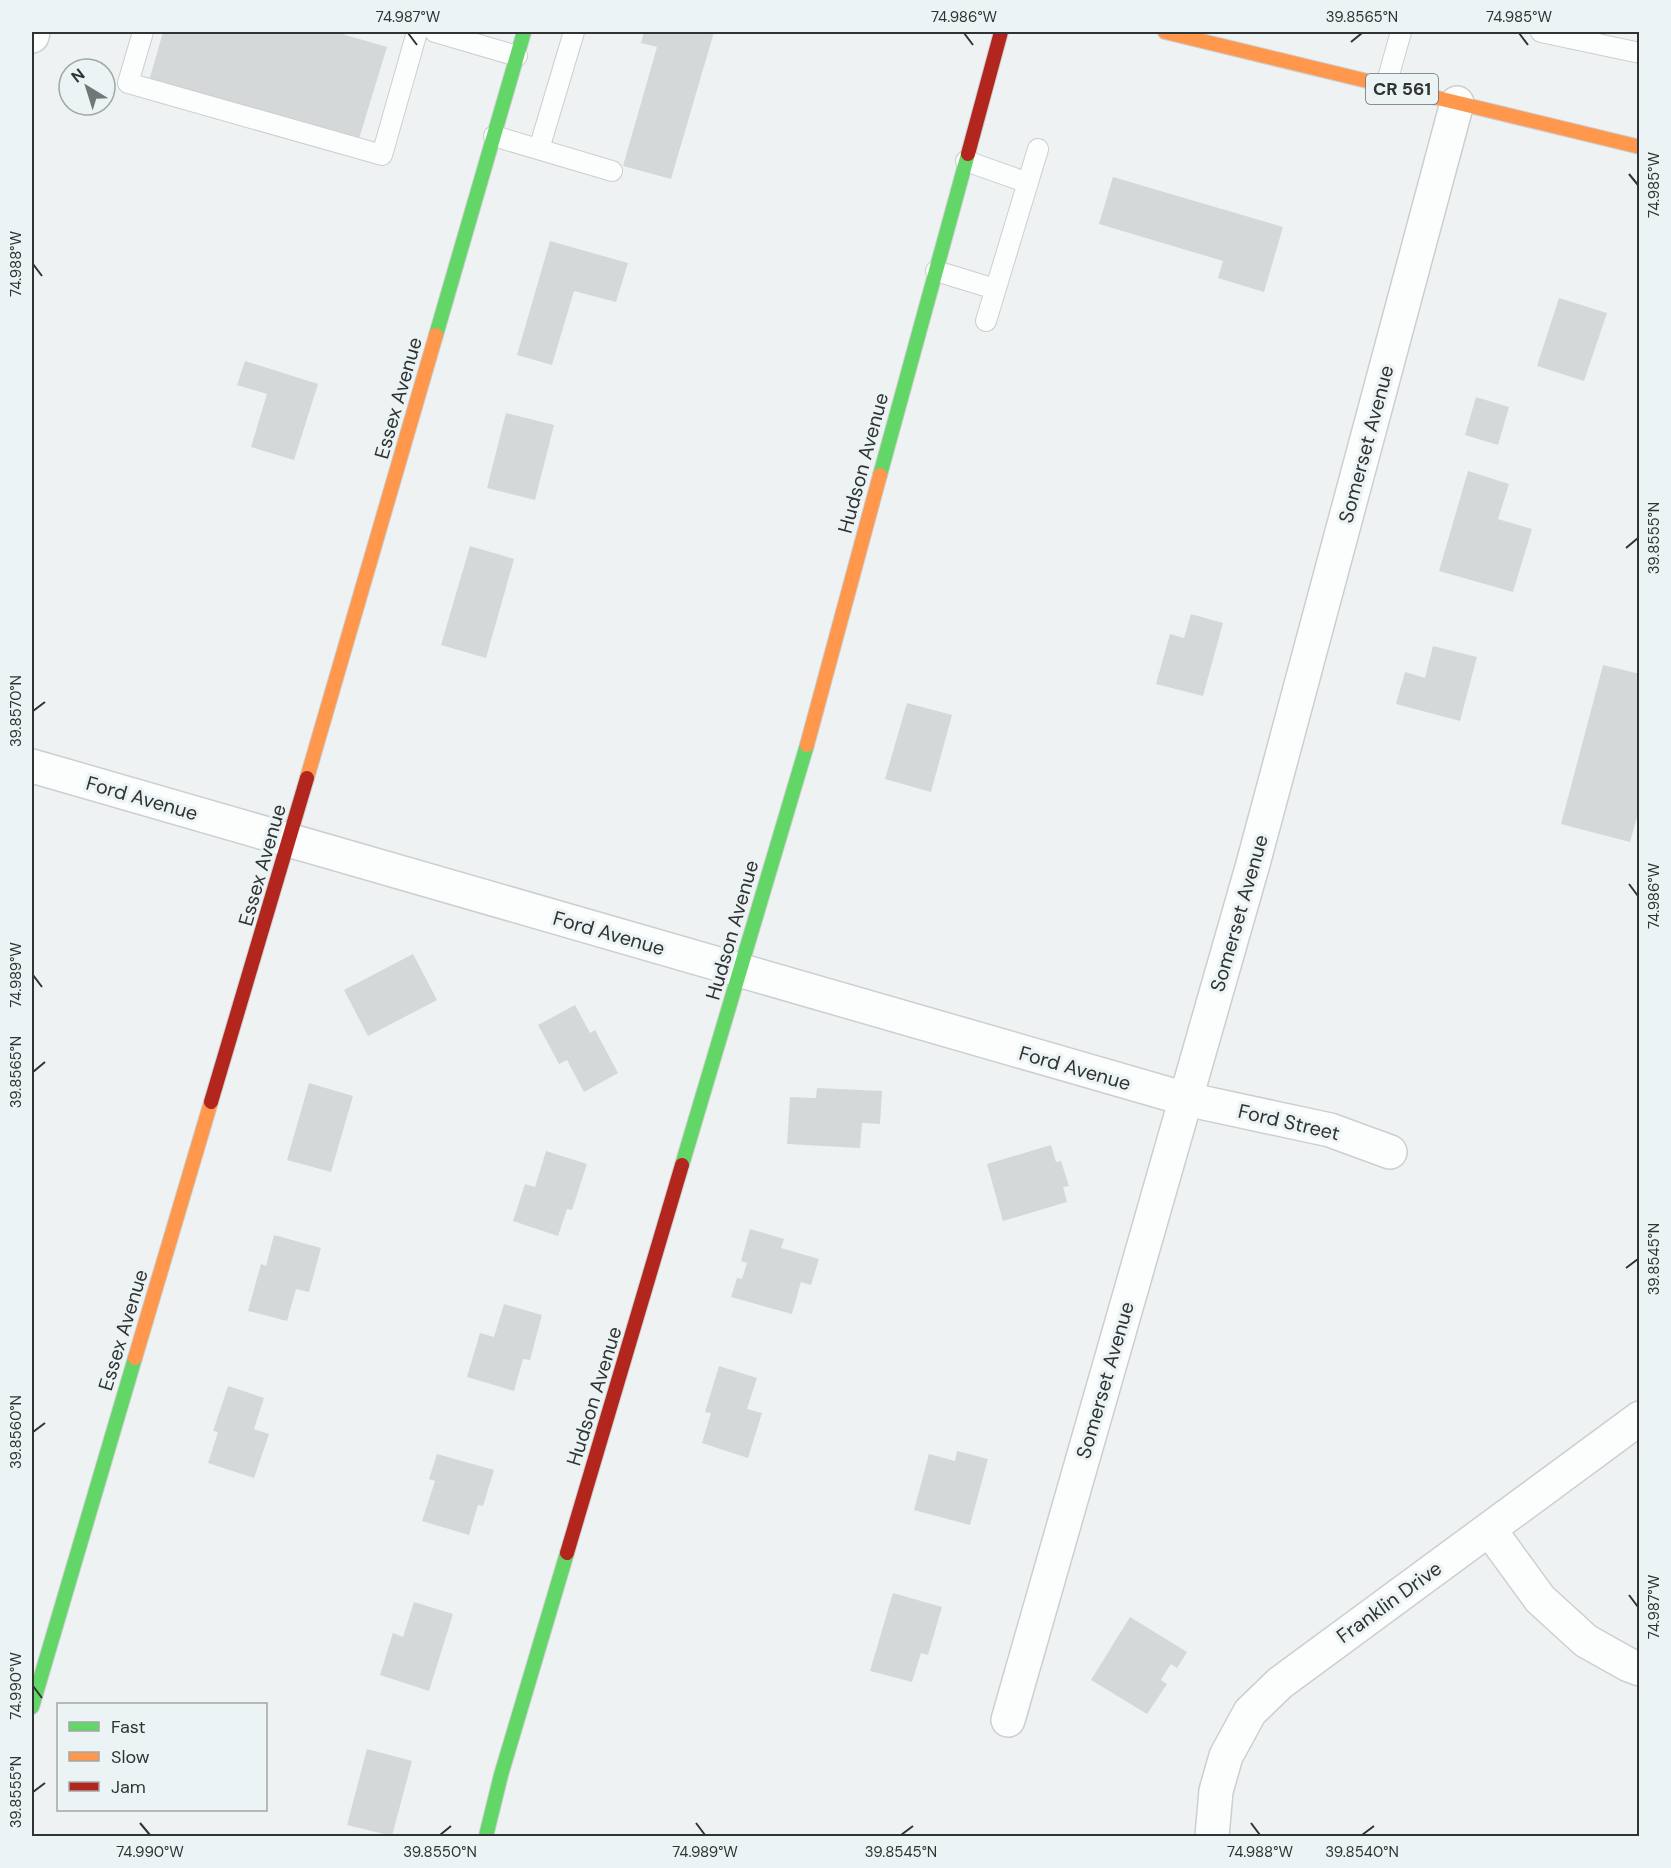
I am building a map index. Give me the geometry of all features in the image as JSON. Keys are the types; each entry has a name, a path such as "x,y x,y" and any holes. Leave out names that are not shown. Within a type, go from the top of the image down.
{"street":[{"path":"32,36 33,32"},
{"name":"Essex Avenue","path":"32,1707 290,840 524,32"},
{"name":"Hudson Avenue","path":"486,1836 505,1764 805,751 1001,32"},
{"name":"CR 561","path":"1165,32 1640,147"},
{"name":"Somerset Avenue","path":"1008,1720 1253,864 1458,103"},
{"name":"Ford Avenue","path":"32,766 1186,1099"},
{"name":"Ford Street","path":"1186,1099 1330,1130 1390,1152"},
{"name":"Franklin Drive","path":"1212,1836 1216,1791 1226,1756 1250,1712 1280,1683 1640,1418"},
{"path":"1489,1528 1540,1599 1586,1641 1640,1669"}],"lane":[{"path":"143,32 128,84 382,155 417,32"},
{"path":"435,32 517,56"},
{"path":"539,149 574,32"},
{"path":"1386,85 1401,32"},
{"path":"1542,32 1640,52"},
{"path":"494,136 612,171"},
{"path":"986,321 1038,149"},
{"path":"966,161 1028,183"},
{"path":"936,271 995,289"}],"building":[{"path":"163,32 335,32 387,47 358,142 149,81"},
{"path":"644,32 714,32 671,179 623,166 657,47 641,43"},
{"path":"1113,177 1283,227 1264,292 1218,278 1223,261 1099,224"},
{"path":"550,241 628,263 616,302 574,291 552,365 517,355"},
{"path":"1559,298 1607,313 1584,381 1537,366"},
{"path":"245,361 318,384 294,460 251,447 267,394 237,385"},
{"path":"1476,397 1509,407 1498,445 1465,435"},
{"path":"506,413 554,425 535,500 487,488"},
{"path":"1468,471 1509,484 1498,519 1532,529 1513,592 1439,571"},
{"path":"470,546 514,559 486,658 441,645"},
{"path":"1191,614 1223,623 1203,696 1156,684 1170,634 1184,638"},
{"path":"1433,646 1477,657 1460,721 1396,704 1405,672 1425,678"},
{"path":"1603,665 1640,674 1640,806 1630,842 1561,824"},
{"path":"907,703 952,715 931,792 885,779"},
{"path":"413,954 437,1000 368,1036 344,990"},
{"path":"575,1005 590,1033 595,1030 618,1073 584,1092 567,1060 559,1064 538,1025"},
{"path":"309,1083 353,1096 331,1172 287,1160"},
{"path":"817,1088 882,1091 880,1124 862,1123 860,1148 787,1144 790,1097 816,1098"},
{"path":"1051,1145 1056,1162 1061,1161 1069,1186 1063,1187 1067,1202 1003,1221 987,1164"},
{"path":"546,1151 587,1164 572,1210 567,1209 558,1236 513,1221 525,1184 535,1187"},
{"path":"750,1229 784,1239 781,1248 819,1259 811,1285 801,1282 792,1314 731,1297 737,1278 742,1279 747,1263 741,1261"},
{"path":"274,1235 321,1248 309,1292 296,1289 287,1321 248,1311 261,1264 266,1266"},
{"path":"504,1304 542,1315 530,1360 523,1359 514,1391 467,1377 480,1333 494,1337"},
{"path":"719,1366 757,1378 747,1409 762,1413 748,1458 702,1443 711,1413 705,1412"},
{"path":"228,1386 264,1398 254,1429 269,1434 254,1478 208,1463 218,1432 213,1431"},
{"path":"957,1451 988,1459 970,1525 914,1510 929,1454 955,1461"},
{"path":"437,1454 494,1470 483,1506 478,1505 469,1535 422,1521 435,1481 429,1479"},
{"path":"893,1593 942,1607 928,1655 921,1653 912,1682 870,1671"},
{"path":"414,1602 453,1614 429,1691 380,1675 393,1633 403,1637"},
{"path":"1130,1617 1187,1652 1177,1668 1171,1664 1167,1670 1161,1680 1167,1684 1147,1714 1091,1680"},
{"path":"367,1749 412,1761 392,1836 347,1825"}],"traffic: fast":[{"path":"436,335 524,32"},
{"path":"880,475 968,154"},
{"path":"682,1165 807,745"},
{"path":"32,1707 135,1358"},
{"path":"486,1836 501,1775 567,1553"}],"traffic: slow":[{"path":"1165,32 1640,147"},
{"path":"307,778 436,335"},
{"path":"807,745 880,475"},
{"path":"135,1358 211,1102"}],"traffic: jam":[{"path":"968,154 1001,32"},
{"path":"211,1102 307,778"},
{"path":"567,1553 682,1165"}]}
